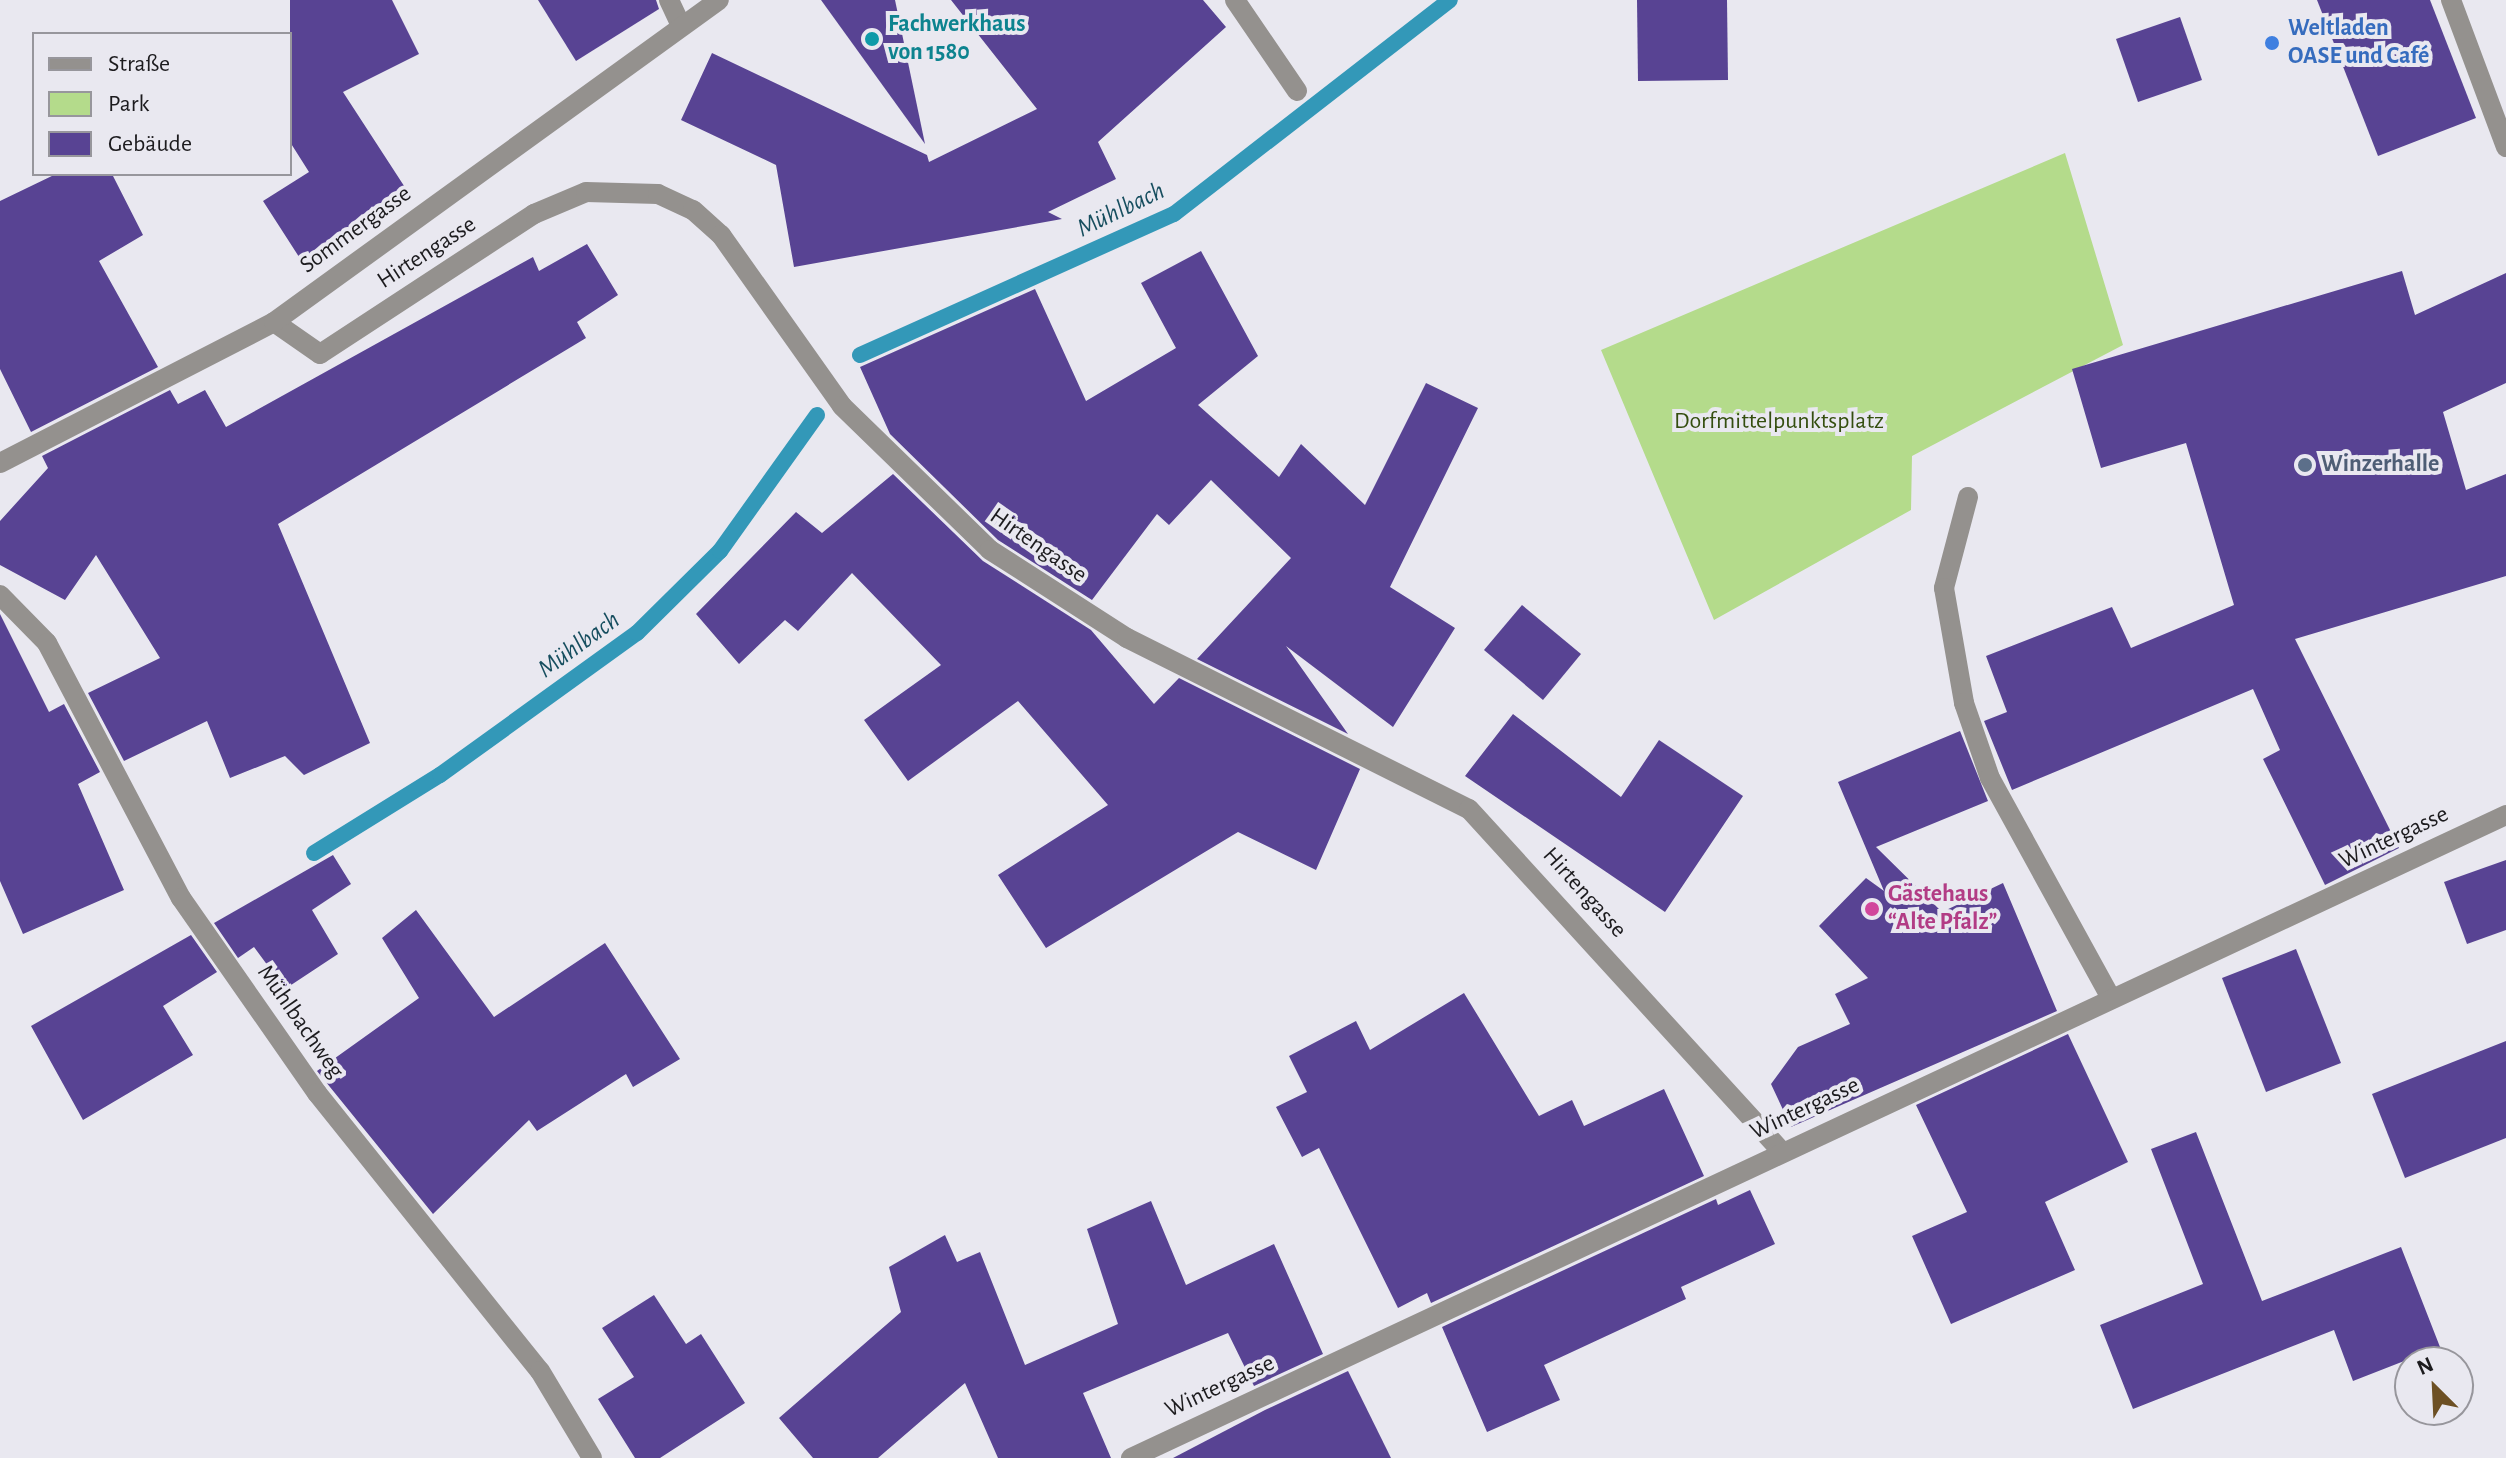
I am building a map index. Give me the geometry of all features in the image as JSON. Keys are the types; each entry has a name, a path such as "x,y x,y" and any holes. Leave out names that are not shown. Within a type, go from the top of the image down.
{"street":[{"path":"669,0 681,26"},
{"name":"Sommergasse","path":"0,463 274,322 719,0"},
{"path":"1235,0 1297,91"},
{"path":"2451,0 2506,147"},
{"name":"Hirtengasse","path":"274,322 320,354 534,214 586,192 658,194 693,210 721,235 822,384 990,550 1127,638 1479,817 1779,1149"},
{"path":"1968,497 1944,588 1964,703 1990,778 2111,998"},
{"name":"Mühlbachweg","path":"0,595 47,643 181,898 317,1093 540,1371 592,1458"},
{"name":"Wintergasse","path":"1131,1458 1779,1149 2506,815"}],"green space":[{"name":"Dorfmittelpunktsplatz","path":"2065,153 2123,345 1912,456 1911,510 1714,620 1601,350"}],"building":[{"path":"290,0 392,0 419,54 343,92 408,192 301,260 263,201 309,172 292,145"},
{"path":"538,0 656,0 659,9 576,61"},
{"path":"821,0 895,0 925,144"},
{"path":"951,0 1203,0 1226,27 1098,142 1116,179 1048,212 1062,219 794,267 776,165 681,120 712,53 927,155 929,162 1037,109"},
{"path":"1637,0 1727,0 1728,80 1638,81"},
{"path":"2317,0 2430,0 2476,118 2378,156"},
{"path":"2180,17 2202,80 2138,102 2116,39"},
{"path":"52,176 113,176 143,235 99,261 158,367 31,432 0,369 0,201"},
{"path":"587,244 618,295 577,322 586,338 278,524 370,743 304,775 285,756 230,778 207,721 124,761 88,693 160,658 96,555 65,600 0,565 0,521 48,468 42,456 170,390 178,404 205,390 226,427 533,257 539,271"},
{"path":"1201,251 1258,356 1198,405 1279,477 1301,444 1365,505 1426,383 1478,408 1390,587 1455,628 1393,727 1286,646 1348,734 1197,659 1291,558 1211,480 1169,525 1157,514 1092,600 998,540 890,434 860,367 1035,289 1086,401 1176,348 1141,283"},
{"path":"2402,271 2415,315 2506,273 2506,383 2443,412 2466,490 2506,474 2506,576 2295,639 2399,848 2325,885 2263,759 2280,750 2253,689 2012,790 1984,721 2007,712 1986,656 2112,607 2131,648 2234,605 2186,443 2101,468 2072,369"},
{"path":"893,474 983,561 1091,630 1154,704 1179,678 1360,769 1316,870 1238,832 1046,948 998,875 1108,805 1018,701 908,781 864,720 941,665 852,573 798,631 785,620 739,664 696,614 796,512 822,533"},
{"path":"1522,605 1581,654 1543,700 1484,650"},
{"path":"0,614 49,712 64,704 100,772 78,784 124,890 23,934 0,881"},
{"path":"1513,714 1621,797 1659,740 1743,796 1665,912 1465,776"},
{"path":"1960,731 1988,801 1876,847 1942,912 2003,883 2057,1011 1791,1127 1771,1084 1798,1047 1850,1024 1835,994 1868,978 1819,926 1866,878 1884,891 1838,782"},
{"path":"333,855 351,884 312,910 338,954 285,989 254,947 238,958 214,923"},
{"path":"2506,860 2506,930 2467,944 2444,882"},
{"path":"416,910 494,1017 605,943 680,1059 633,1087 626,1074 537,1131 529,1120 433,1214 317,1071 419,998 382,938"},
{"path":"191,935 217,972 163,1006 193,1055 83,1120 31,1026"},
{"path":"2296,949 2341,1063 2266,1092 2222,978"},
{"path":"1464,993 1539,1116 1572,1100 1584,1126 1664,1089 1704,1176 1431,1303 1427,1293 1398,1308 1319,1148 1302,1157 1276,1107 1307,1092 1289,1056 1356,1021 1370,1050"},
{"path":"2068,1034 2128,1162 2045,1202 2075,1270 1951,1324 1912,1236 1967,1212 1916,1105"},
{"path":"2506,1041 2506,1138 2405,1178 2372,1094"},
{"path":"2196,1132 2262,1301 2401,1247 2440,1346 2394,1346 2394,1365 2353,1381 2334,1330 2133,1409 2100,1325 2203,1284 2151,1149"},
{"path":"1750,1190 1775,1244 1681,1287 1686,1299 1544,1365 1560,1400 1487,1432 1442,1327 1716,1199 1718,1205"},
{"path":"1151,1201 1186,1285 1274,1244 1323,1354 1254,1386 1228,1333 1083,1393 1111,1458 998,1458 965,1383 878,1458 813,1458 779,1418 901,1312 889,1267 945,1235 957,1262 980,1252 1025,1365 1118,1324 1087,1229"},
{"path":"654,1295 686,1344 701,1334 745,1403 660,1458 635,1458 598,1399 634,1377 602,1328"},
{"path":"1348,1371 1391,1458 1173,1458 1265,1410"}],"waterway":[{"name":"Mühlbach","path":"860,355 1174,214 1450,0"},
{"name":"Mühlbach","path":"314,853 440,775 637,633 720,551 817,415"}],"place":[{"name":"Fachwerkhaus von 1580","path":"872,39"},
{"name":"Weltladen OASE und Café","path":"2272,43"},
{"name":"Winzerhalle","path":"2305,465"},
{"name":"Gästehaus “Alte Pfalz”","path":"1872,909"}]}
